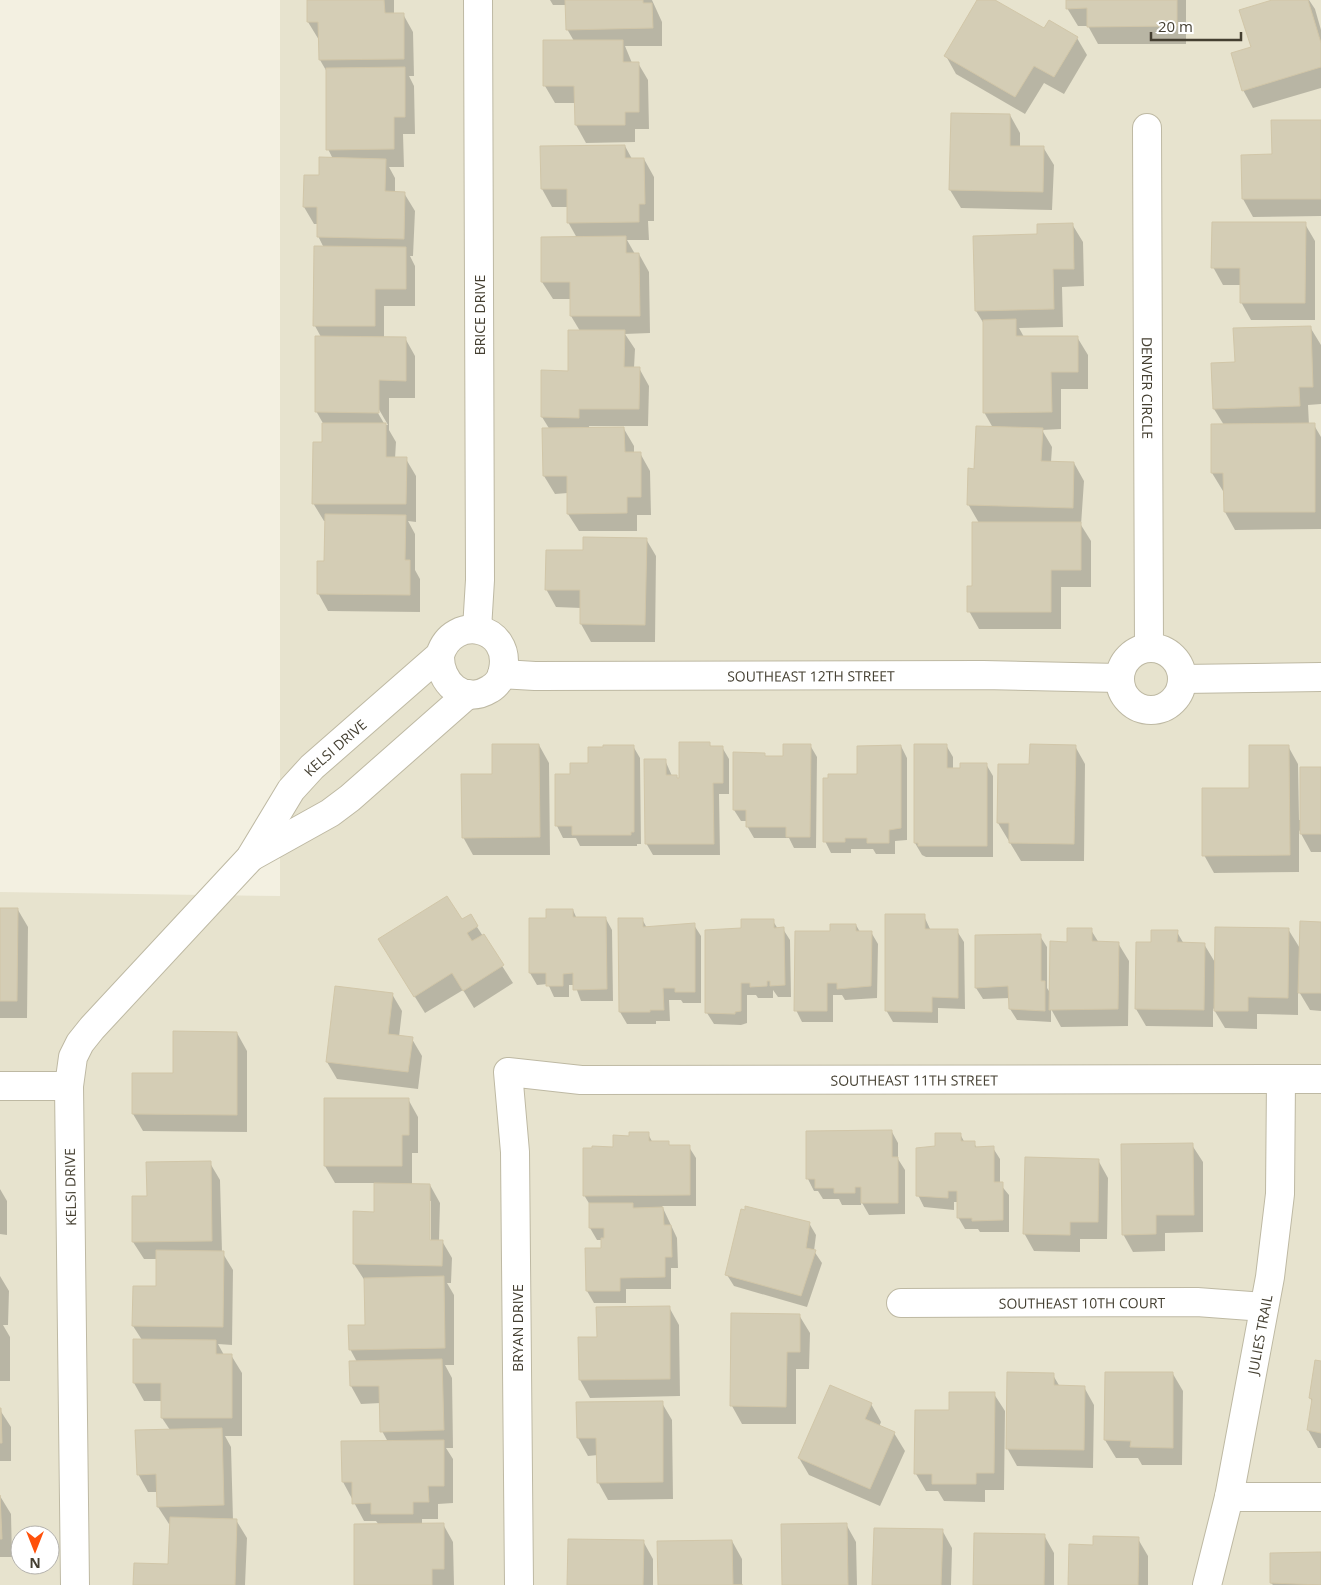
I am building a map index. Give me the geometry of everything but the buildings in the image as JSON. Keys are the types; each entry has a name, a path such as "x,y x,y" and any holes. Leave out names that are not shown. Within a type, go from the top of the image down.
{"street":[{"name":"BRICE DRIVE","path":"477,629 480,580 478,0"},
{"name":"DENVER CIRCLE","path":"1147,128 1149,648"},
{"path":"477,629 493,636 500,644 505,662 502,674 491,688 481,693 468,694 458,691 450,685 442,674 440,654 446,642 453,635 464,630 477,629"},
{"path":"1149,648 1169,654 1176,661 1182,679 1177,696 1169,704 1158,709 1146,710 1135,706 1125,697 1119,678 1126,659 1140,650 1149,648"},
{"name":"KELSI DRIVE","path":"75,1585 68,1086 73,1057 80,1043 92,1028 250,858 291,790 312,767 440,654"},
{"name":"SOUTHEAST 12TH STREET","path":"502,674 535,676 982,675 1119,678"},
{"path":"1182,679 1321,677"},
{"name":"KELSI DRIVE","path":"250,858 330,813 350,798 468,694"},
{"name":"SOUTHEAST 11TH STREET","path":"508,1072 581,1080 1321,1079"},
{"name":"BRYAN DRIVE","path":"508,1072 514,1152 519,1585"},
{"name":"JULIES TRAIL","path":"1207,1585 1229,1497 1270,1277 1280,1194 1281,1080"},
{"path":"0,1086 68,1086"},
{"name":"SOUTHEAST 10TH COURT","path":"901,1303 1197,1302 1264,1307"},
{"path":"1229,1497 1321,1497"}],"shaded area":[{"path":"280,0 1321,0 1321,1585 0,1585 0,892 280,896"}]}
